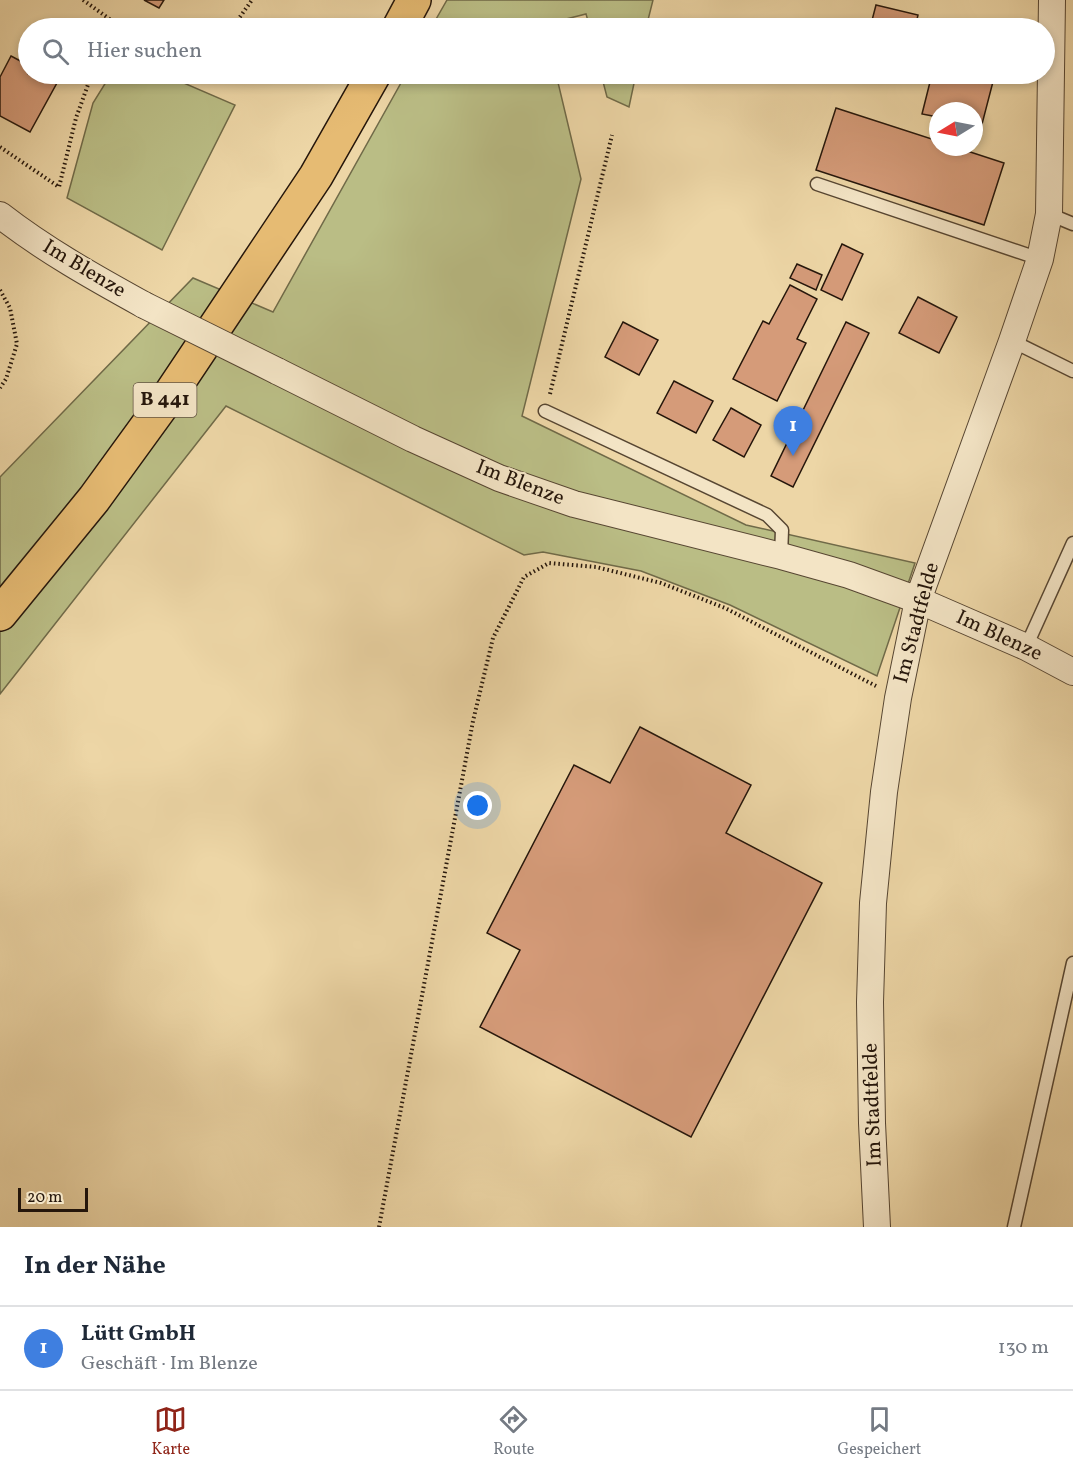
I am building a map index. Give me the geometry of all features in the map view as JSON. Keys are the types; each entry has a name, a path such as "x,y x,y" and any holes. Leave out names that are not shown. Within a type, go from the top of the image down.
{"main road":[{"path":"404,18 414,0"},
{"name":"B 441","path":"0,614 94,499 171,393 316,176 368,84"}],"street":[{"name":"Im Stadtfelde","path":"1052,0 1052,18"},
{"name":"Im Stadtfelde","path":"877,1227 870,1002 873,903 884,792 898,698 918,600 1040,259 1049,214 1051,84"},
{"name":"Im Blenze","path":"0,215 89,274 144,304 413,439 499,478 574,504 849,575 918,600 1026,647 1073,672"}],"lane":[{"path":"817,184 1040,259"},
{"path":"1049,214 1073,224"},
{"path":"1012,341 1073,371"},
{"path":"545,411 767,515 783,530 782,556"},
{"path":"1026,647 1073,543"},
{"path":"1014,1227 1073,963"}],"path":[{"path":"83,0 108,18"},
{"path":"239,18 252,0"},
{"path":"0,147 59,186 76,118 88,84"},
{"path":"545,411 612,135"},
{"path":"0,290 10,308 17,344 6,379 0,388"},
{"path":"379,1227 473,721 493,638 524,577 549,563 596,567 661,583 725,608 898,698"}],"green space":[{"path":"447,0 653,0 648,18 587,18 586,14 570,18 437,18"},
{"path":"105,84 186,84 235,105 162,250 67,198 93,103"},
{"path":"400,84 558,84 581,179 522,416 746,525 915,563 877,676 730,605 641,571 543,552 524,555 226,406 0,694 0,477 193,278 273,312"},
{"path":"604,84 634,84 629,107 607,97"}],"building":[{"path":"144,0 164,0 159,8"},
{"path":"876,5 918,15 917,18 873,18"},
{"path":"11,56 18,60 18,84 56,84 30,132 0,116 0,77"},
{"path":"930,84 992,84 983,120 983,102 929,102 929,115 922,114"},
{"path":"836,108 929,138 929,156 983,156 1004,163 984,225 816,170"},
{"path":"842,244 863,254 842,300 821,290"},
{"path":"797,264 822,275 816,290 790,278"},
{"path":"790,285 817,299 797,339 806,343 777,401 733,379 763,321 769,324"},
{"path":"918,297 957,317 939,353 899,333"},
{"path":"623,322 658,340 639,375 605,357"},
{"path":"846,322 869,333 793,487 771,476"},
{"path":"674,381 713,401 696,433 657,413"},
{"path":"731,408 761,425 744,457 713,440"},
{"path":"640,727 751,785 726,833 822,883 691,1137 480,1027 520,950 487,933 574,765 610,783"}],"place":[{"name":"Lütt GmbH","path":"793,456"}]}
